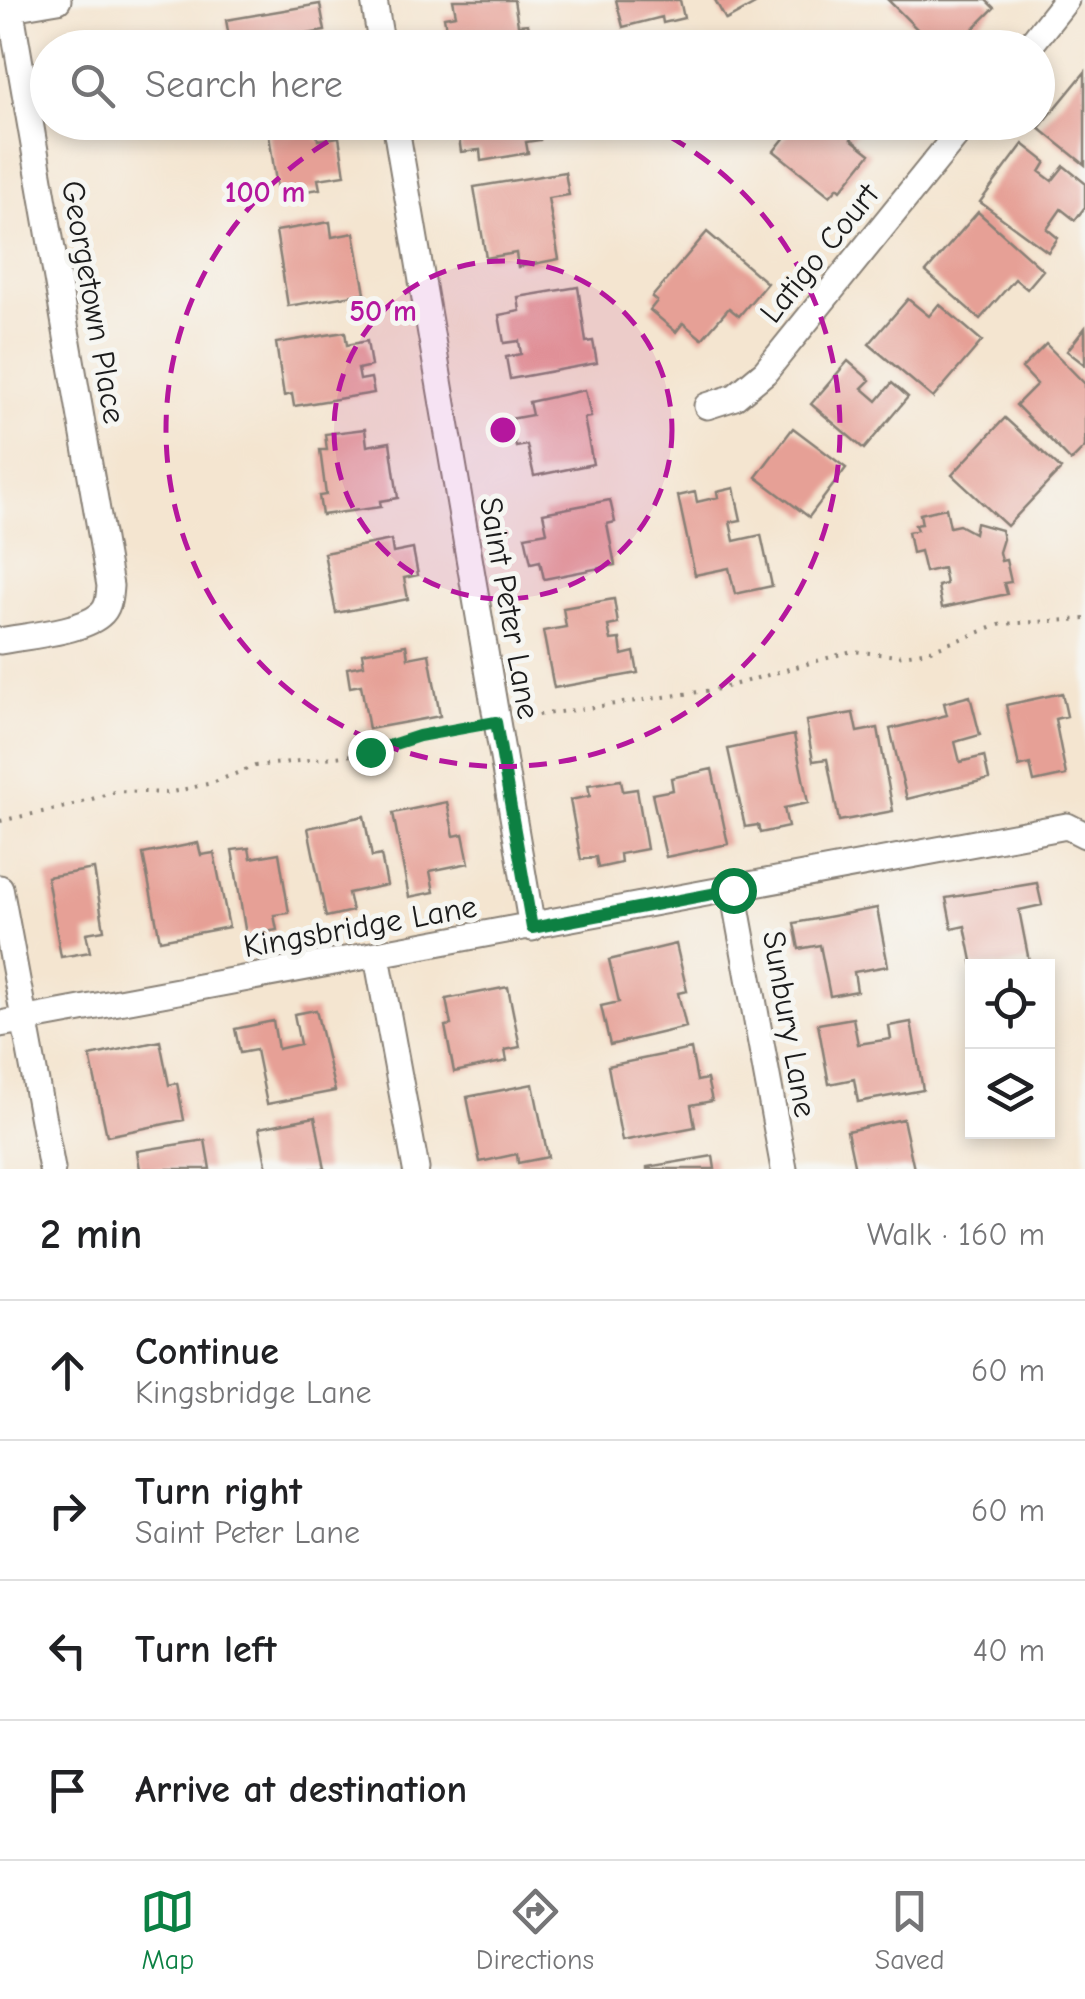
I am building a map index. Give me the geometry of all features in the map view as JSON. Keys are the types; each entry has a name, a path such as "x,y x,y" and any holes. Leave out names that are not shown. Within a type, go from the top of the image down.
{"street":[{"path":"10,4 58,0"},
{"path":"374,0 379,30"},
{"path":"1042,30 1066,0"},
{"path":"1074,0 1085,9"},
{"name":"Georgetown Place","path":"10,4 30,120"},
{"name":"Georgetown Place","path":"0,641 78,626 103,614 110,586 33,140"},
{"name":"Saint Peter Lane","path":"398,140 532,928"},
{"name":"Latigo Court","path":"708,406 735,397 765,372 952,140"},
{"name":"Kingsbridge Lane","path":"12,1022 1067,826 1085,834"},
{"path":"0,888 12,1022 52,1169"},
{"name":"Sunbury Lane","path":"733,890 784,1169"},
{"path":"378,956 416,1169"}],"path":[{"path":"0,821 117,791 168,794 212,783 255,766 370,752 419,736 496,722 719,689 852,652 896,656 928,651 1002,624 1085,619"}],"building":[{"path":"453,0 514,0 518,25 528,24 529,30 446,30 444,17 456,15"},
{"path":"616,0 680,0 684,18 663,23 662,17 623,27"},
{"path":"715,0 753,0 755,4 726,20"},
{"path":"888,0 986,0 994,8 972,30 918,30"},
{"path":"320,4 325,30 228,30 226,20"},
{"path":"1085,72 1085,165 1054,140 1055,109"},
{"path":"270,140 339,140 345,175 318,179 320,189 278,195"},
{"path":"459,140 540,140 526,142 528,153 481,161 480,150 461,152"},
{"path":"783,140 852,140 870,154 841,190 838,187 830,196 774,151"},
{"path":"1023,144 1046,162 1040,172 1052,181 1064,166 1085,183 1085,207 1075,220 1061,209 1047,229 1058,238 1048,252 980,202"},
{"path":"565,172 569,195 548,198 559,259 518,267 516,253 486,258 474,187"},
{"path":"978,212 1043,270 1027,289 1015,279 980,319 926,272"},
{"path":"330,222 332,237 354,233 365,293 288,306 276,231"},
{"path":"707,232 767,283 739,316 729,308 702,339 683,323 676,332 650,310 657,301 652,297"},
{"path":"578,287 586,342 593,341 597,363 510,379 506,357 521,354 519,341 504,343 499,315 520,311 518,297"},
{"path":"908,299 929,316 939,304 982,341 933,398 869,344"},
{"path":"1085,328 1085,365 1067,351"},
{"path":"345,332 347,345 367,341 371,366 358,369 360,380 371,378 374,393 294,406 292,394 284,396 276,343"},
{"path":"1046,344 1085,384 1085,447 1071,461 1016,405 1037,384 1022,368"},
{"path":"848,361 870,380 862,388 877,401 892,383 908,397 864,449 811,404"},
{"path":"585,390 591,417 584,418 593,464 534,476 527,445 516,447 510,419 532,415 529,402"},
{"path":"1005,418 1061,469 1007,526 952,475"},
{"path":"793,428 846,468 809,517 756,477"},
{"path":"365,429 367,446 390,442 398,498 380,501 381,507 322,515 319,496 326,495 320,450 327,450 325,434"},
{"path":"734,488 741,520 730,522 734,541 761,535 772,586 735,594 729,568 695,575 678,496 695,492 697,502"},
{"path":"610,500 615,522 607,524 615,565 544,579 540,561 531,563 525,536 547,532 543,513"},
{"path":"946,508 950,527 959,525 974,533 976,523 1001,530 999,552 1001,561 1006,560 1011,582 1004,583 1007,594 942,608 938,586 946,584 943,568 925,572 920,551 912,553 908,532 922,524 920,514"},
{"path":"391,540 393,553 413,549 418,575 404,578 408,599 336,613 324,553"},
{"path":"614,599 618,624 608,626 611,640 620,639 622,655 634,652 638,673 554,688 543,631 566,627 563,608"},
{"path":"406,645 408,658 429,654 440,716 369,729 361,685 350,687 347,668 364,665 362,653"},
{"path":"1062,693 1067,716 1055,719 1066,775 1034,782 1030,764 1019,767 1006,705"},
{"path":"970,696 980,735 955,742 960,762 984,756 989,779 907,799 890,729 947,715 944,703"},
{"path":"853,713 857,732 878,728 893,811 839,821 827,759 813,761 806,721"},
{"path":"794,735 808,803 784,808 788,827 760,833 758,825 745,827 728,749"},
{"path":"712,769 728,844 666,857 652,794 673,790 671,778"},
{"path":"621,780 623,791 637,789 647,849 620,854 621,863 598,868 596,857 581,860 570,800 590,796 588,785"},
{"path":"447,802 454,836 463,834 469,863 430,871 434,892 409,897 393,813"},
{"path":"364,816 372,857 381,855 387,885 348,893 352,911 326,917 308,828"},
{"path":"198,843 201,855 214,853 229,927 160,940 143,854"},
{"path":"249,848 251,858 279,853 289,913 274,915 277,930 246,935 232,850"},
{"path":"94,869 104,930 86,933 90,952 61,957 47,877"},
{"path":"1037,883 1042,905 1019,910 1029,959 972,959 965,926 952,929 946,898"},
{"path":"877,908 888,966 854,972 857,991 830,996 820,945 799,949 794,923"},
{"path":"676,944 687,991 678,993 686,1027 610,1045 601,1006 619,1002 609,960"},
{"path":"508,987 520,1047 505,1050 507,1061 454,1072 445,1026 451,1025 446,999"},
{"path":"316,1010 335,1091 267,1104 256,1050 240,1053 235,1029 273,1021 278,1049 300,1044 294,1014"},
{"path":"853,1018 858,1044 891,1039 889,1026 911,1022 923,1090 858,1102 854,1079 829,1084 818,1024"},
{"path":"160,1041 169,1085 177,1083 184,1120 107,1136 90,1056"},
{"path":"691,1049 697,1081 707,1079 712,1101 691,1105 695,1127 622,1141 608,1066"},
{"path":"533,1084 548,1157 518,1163 517,1154 480,1162 467,1097"},
{"path":"315,1117 325,1169 267,1169 259,1128"},
{"path":"903,1119 914,1169 855,1169 847,1131"},
{"path":"205,1140 210,1169 140,1169 137,1151"},
{"path":"713,1156 715,1169 647,1169 647,1167"}],"route":[{"path":"370,752 419,736 496,722 532,928 733,890"}]}
